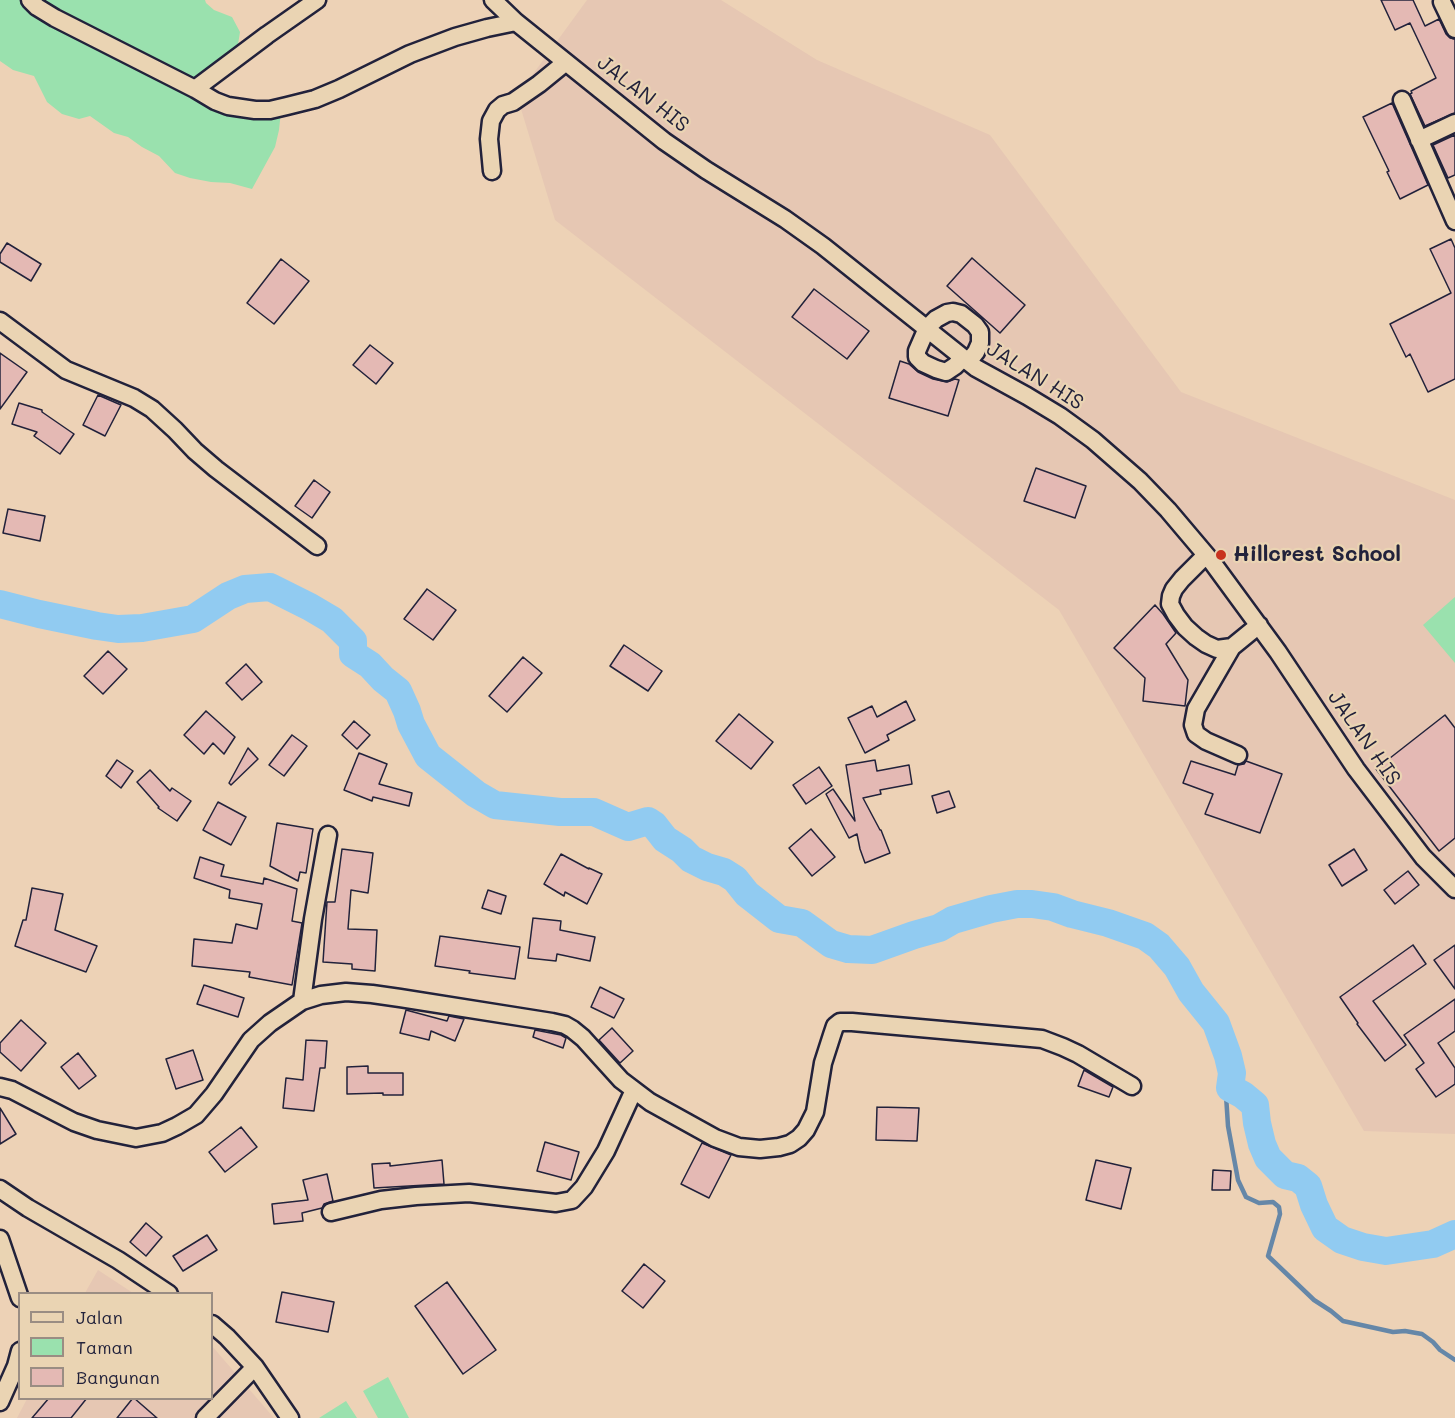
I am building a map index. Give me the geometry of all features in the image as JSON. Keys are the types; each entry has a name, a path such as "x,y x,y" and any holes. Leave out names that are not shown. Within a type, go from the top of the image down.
{"street":[{"path":"30,0 55,18 215,101 228,106 255,110 270,110 315,99 410,54 455,37 516,22"},
{"path":"195,89 317,0"},
{"name":"JALAN HIS","path":"493,0 516,22 664,141 823,246 976,368 1060,416 1093,440 1140,481 1206,555 1259,625 1356,769 1424,857 1455,889"},
{"path":"1442,2 1455,29"},
{"path":"492,171 489,139 491,121 497,110 539,84 566,62"},
{"path":"1402,100 1455,221"},
{"path":"1419,140 1455,123"},
{"path":"953,312 969,320 980,332 980,343 976,352 966,360 946,372 923,363 917,357 916,351 927,328 936,319 953,312"},
{"path":"0,321 59,366 134,398 152,409 216,469 317,546"},
{"path":"1206,555 1174,589 1170,604 1180,621 1196,637 1217,649 1232,647"},
{"path":"1238,755 1206,741 1196,734 1193,725 1196,709 1232,647 1259,625"},
{"path":"302,1001 313,919 328,835"},
{"path":"0,1087 12,1090 74,1122 97,1130 136,1138 162,1132 177,1126 195,1114 213,1094 251,1040 270,1023 302,1001 321,995 346,992 372,994 566,1025 583,1038 621,1080 634,1090 715,1138 739,1147 760,1149 779,1147 790,1144 806,1130 815,1112 823,1063 835,1026 840,1023 852,1022 1042,1039 1078,1054 1132,1086"},
{"path":"331,1212 381,1200 469,1193 556,1203 572,1200 584,1187 606,1151 634,1090"},
{"path":"0,1189 167,1292"},
{"path":"0,1239 18,1292"},
{"path":"213,1325 255,1367 290,1418"},
{"path":"0,1402 18,1358"},
{"path":"205,1418 255,1367"}],"shaded area":[{"name":"Hillcrest School","path":"587,0 721,0 817,60 990,135 1181,392 1455,500 1455,1134 1364,1131 1059,610 555,220 517,96"},
{"path":"98,1270 131,1292 86,1292"},
{"path":"213,1347 274,1418 17,1418 26,1400 213,1400"}],"green space":[{"path":"0,0 205,0 214,10 232,17 240,32 236,57 205,90 250,105 282,102 275,147 252,189 230,183 190,178 175,173 159,156 128,137 114,133 90,116 79,119 62,114 47,102 34,76 13,70 0,61"},
{"path":"1455,597 1455,663 1423,625"},
{"path":"388,1377 409,1418 378,1418 363,1391"},
{"path":"346,1401 357,1418 319,1418"}],"building":[{"path":"1381,0 1413,0 1425,26 1439,19 1446,34 1455,39 1455,113 1425,126 1410,94 1411,91 1436,78 1410,23 1395,30"},
{"path":"1392,103 1428,185 1400,199 1363,117"},
{"path":"1455,135 1455,175 1448,178 1433,145"},
{"path":"1451,239 1455,248 1455,379 1428,392 1410,354 1406,357 1390,324 1451,293 1430,249"},
{"path":"7,243 41,264 31,281 0,262 0,254"},
{"path":"972,258 1025,305 1000,333 947,286"},
{"path":"281,259 309,281 274,324 247,303"},
{"path":"814,289 869,331 847,359 792,317"},
{"path":"370,345 393,363 376,384 353,365"},
{"path":"0,353 27,372 0,409"},
{"path":"900,361 933,379 947,382 959,380 948,416 889,398"},
{"path":"98,395 121,405 105,436 83,425"},
{"path":"19,403 42,410 74,434 60,454 34,436 37,432 12,424"},
{"path":"1036,468 1086,486 1075,518 1024,501"},
{"path":"314,480 330,492 312,518 295,506"},
{"path":"8,509 45,516 40,541 3,533"},
{"path":"427,589 456,610 433,640 404,619"},
{"path":"1155,605 1176,633 1166,644 1188,680 1185,706 1143,701 1145,678 1114,648"},
{"path":"624,645 662,671 648,691 610,666"},
{"path":"108,651 127,669 103,694 84,676"},
{"path":"523,657 542,673 507,712 489,696"},
{"path":"246,664 262,682 242,700 226,683"},
{"path":"906,701 915,720 887,735 889,740 865,753 848,718 872,706 877,717"},
{"path":"206,711 235,737 224,754 213,743 204,754 184,735"},
{"path":"739,714 773,742 751,769 716,741"},
{"path":"1445,715 1455,728 1455,838 1439,851 1376,769"},
{"path":"354,721 370,735 357,749 342,735"},
{"path":"292,735 307,746 284,776 269,765"},
{"path":"248,748 258,759 231,785 229,783"},
{"path":"359,753 387,764 379,784 412,793 409,806 373,797 372,801 344,790"},
{"path":"117,760 133,771 121,788 106,776"},
{"path":"875,760 877,771 909,765 912,784 880,790 881,794 863,798 881,830 890,853 865,863 857,834 849,838 826,794 833,789 855,821 846,765"},
{"path":"1191,761 1235,775 1238,765 1246,761 1282,774 1260,833 1205,814 1213,794 1183,783"},
{"path":"819,767 832,786 806,804 793,785"},
{"path":"150,770 170,791 172,788 191,801 177,821 158,808 137,782"},
{"path":"949,791 955,807 937,813 932,796"},
{"path":"218,802 246,817 231,845 203,830"},
{"path":"277,823 313,829 306,873 300,872 298,881 270,866"},
{"path":"811,829 835,857 812,876 789,848"},
{"path":"342,849 373,853 368,893 351,890 348,929 377,930 375,971 352,969 352,964 323,962 327,902 335,902"},
{"path":"1354,849 1367,870 1342,886 1329,865"},
{"path":"561,854 602,874 587,904 565,892 564,896 544,884"},
{"path":"200,857 224,865 221,876 263,884 264,878 297,889 292,921 302,923 292,985 249,977 250,972 192,966 194,939 232,943 236,924 257,929 262,904 229,898 230,890 194,878"},
{"path":"1408,871 1419,885 1395,904 1384,890"},
{"path":"32,888 63,894 55,930 97,946 86,972 15,946 23,920 26,920"},
{"path":"488,890 506,896 501,914 482,908"},
{"path":"533,918 561,921 560,930 595,937 590,961 557,954 556,961 528,958"},
{"path":"440,936 520,947 515,979 435,966"},
{"path":"1413,945 1426,964 1373,1001 1406,1045 1385,1061 1340,997"},
{"path":"1455,945 1455,989 1434,960"},
{"path":"204,985 244,998 238,1017 197,1004"},
{"path":"600,987 624,999 614,1018 591,1007"},
{"path":"1455,999 1455,1031 1438,1043 1455,1068 1455,1084 1436,1097 1416,1069 1424,1063 1404,1035"},
{"path":"406,1010 447,1021 449,1016 464,1019 455,1041 431,1031 429,1040 400,1033"},
{"path":"21,1020 46,1043 21,1071 0,1052 0,1043"},
{"path":"612,1028 633,1051 620,1063 599,1040"},
{"path":"535,1030 566,1038 563,1048 533,1037"},
{"path":"306,1040 327,1041 325,1068 320,1068 314,1111 283,1108 286,1078 303,1080"},
{"path":"193,1050 203,1080 176,1089 166,1059"},
{"path":"78,1053 96,1076 79,1089 61,1067"},
{"path":"368,1066 368,1073 403,1073 403,1095 347,1094 347,1067"},
{"path":"1084,1070 1113,1087 1109,1097 1078,1086"},
{"path":"877,1107 919,1108 917,1141 876,1140"},
{"path":"0,1108 16,1134 0,1144"},
{"path":"241,1127 257,1147 225,1172 209,1152"},
{"path":"545,1142 579,1152 571,1180 537,1171"},
{"path":"702,1143 731,1155 709,1198 681,1184"},
{"path":"442,1160 444,1184 374,1188 372,1164 390,1163 390,1166"},
{"path":"1096,1160 1131,1168 1121,1209 1086,1200"},
{"path":"1213,1170 1231,1171 1230,1190 1212,1190"},
{"path":"327,1174 333,1201 324,1204 322,1208 302,1213 303,1221 274,1224 272,1204 308,1200 303,1180"},
{"path":"146,1223 162,1237 146,1256 130,1242"},
{"path":"207,1235 217,1250 183,1271 173,1256"},
{"path":"644,1264 665,1281 643,1308 622,1291"},
{"path":"447,1282 496,1350 463,1374 415,1306"},
{"path":"282,1292 334,1302 328,1332 276,1322"},
{"path":"47,1400 85,1400 71,1418 32,1418"},
{"path":"131,1400 136,1400 157,1418 117,1418"}],"waterway":[{"path":"0,604 97,626 118,629 142,628 193,619 228,596 245,589 270,587 332,620 353,641 353,654 370,665 398,691 411,724 428,756 476,794 495,805 560,812 594,812 628,827 648,821 665,839 691,859 724,872 735,879 747,894 779,919 802,923 831,944 848,949 872,950 939,928 953,920 1017,904 1053,907 1145,936 1159,946 1177,967 1191,992 1216,1023 1232,1073 1230,1088 1255,1105 1262,1144 1268,1158 1285,1175 1298,1178 1308,1186 1325,1228 1342,1240 1386,1251 1433,1244 1455,1234"},
{"path":"1230,1088 1226,1095 1228,1126 1238,1180 1246,1197 1259,1203 1273,1202 1279,1207 1280,1214 1268,1256 1314,1300 1343,1321 1393,1332 1405,1331 1422,1334 1455,1360"}],"place":[{"name":"Hillcrest School","path":"1221,555"}]}
